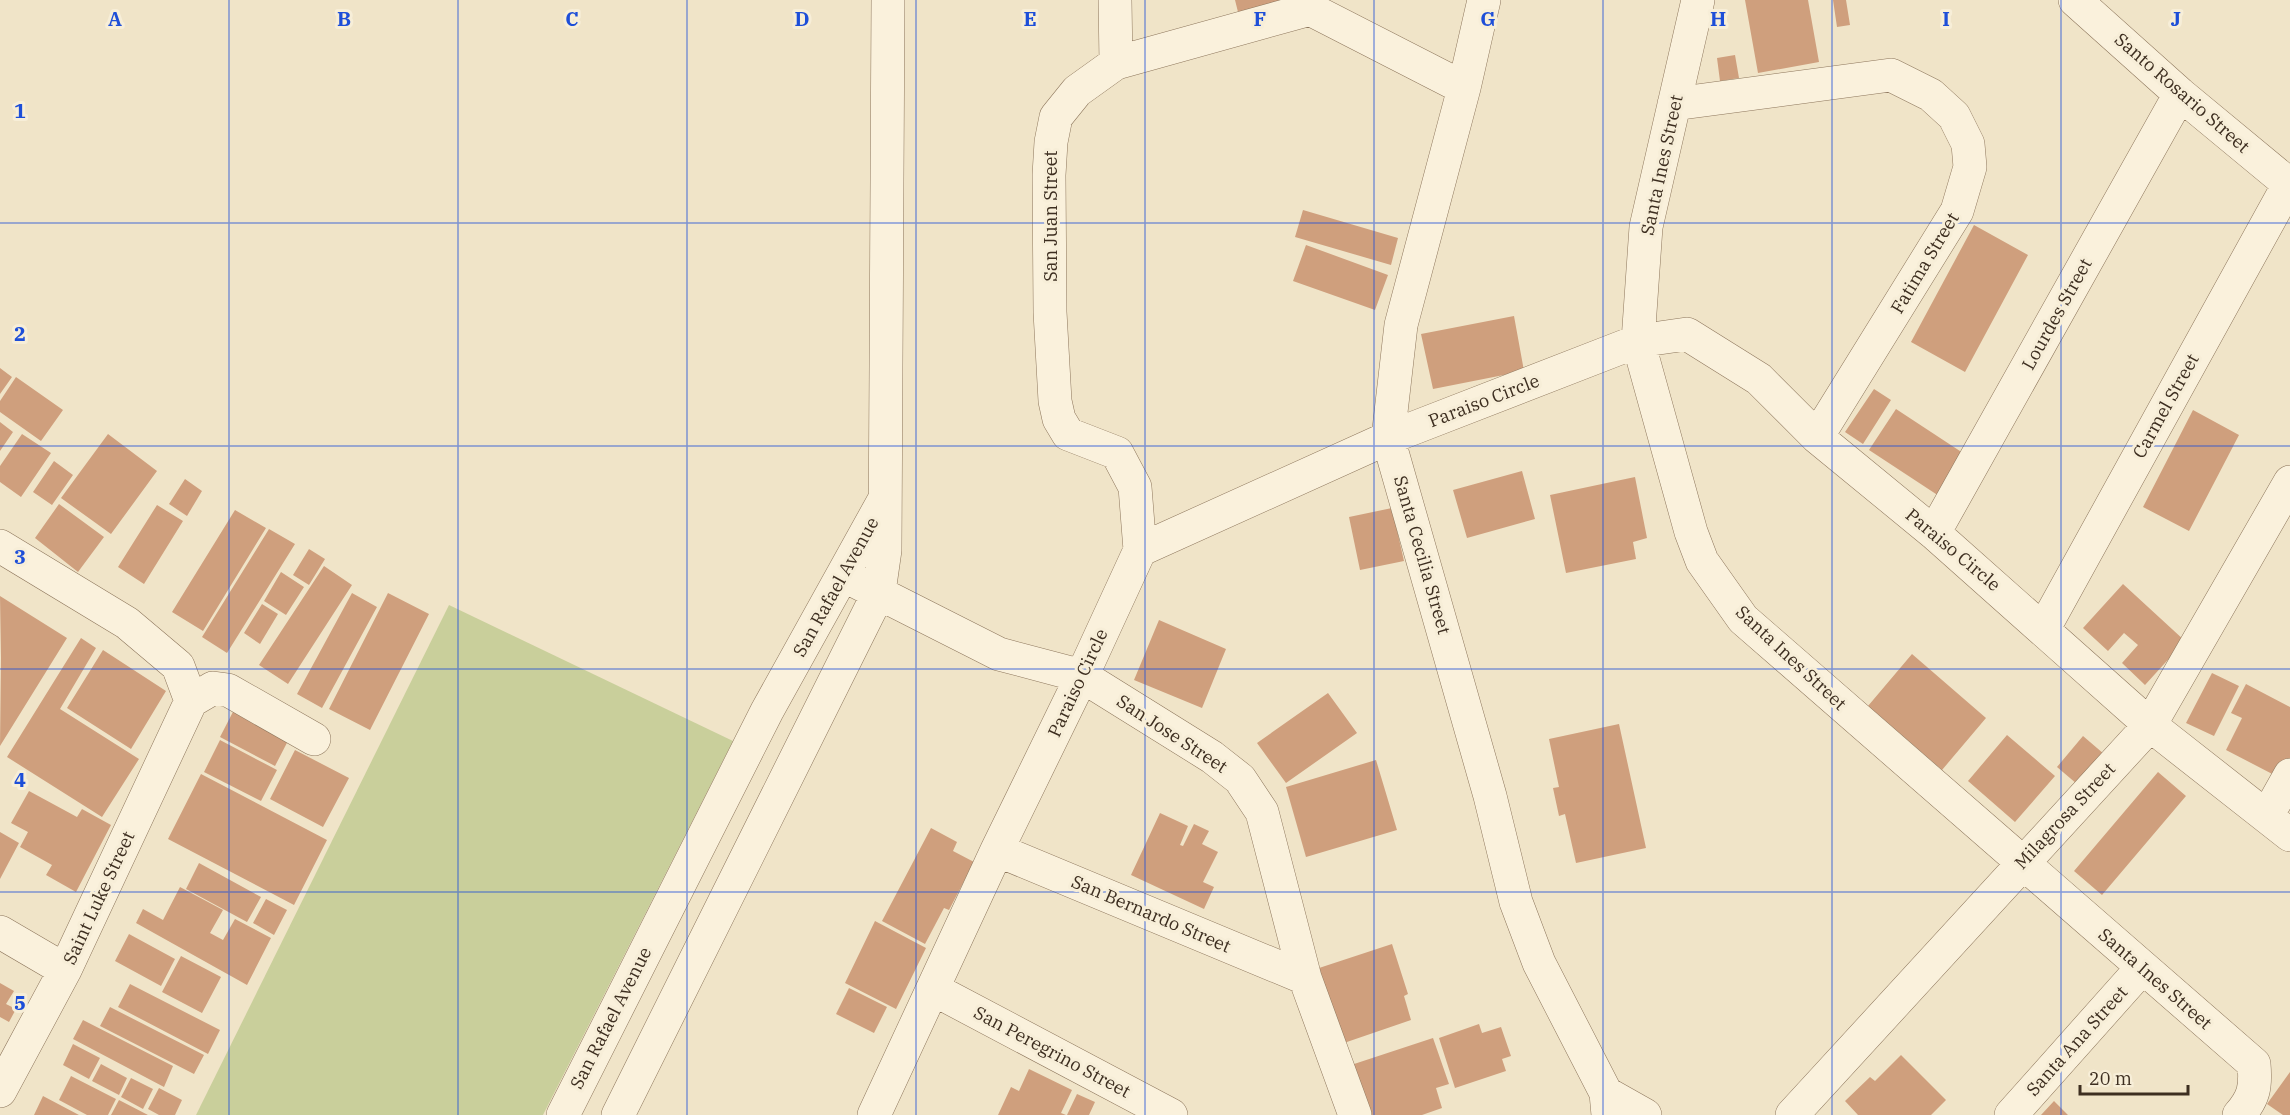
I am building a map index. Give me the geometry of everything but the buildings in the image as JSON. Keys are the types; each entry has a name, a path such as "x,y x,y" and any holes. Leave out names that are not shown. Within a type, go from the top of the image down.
{"street":[{"path":"884,501 888,0"},
{"path":"1115,0 1116,63"},
{"name":"Santa Cecilia Street","path":"1484,0 1464,88 1401,325 1388,438 1490,796 1516,902 1539,963 1607,1104 1645,1115"},
{"name":"Santa Ines Street","path":"1698,0 1646,227 1638,341 1691,532 1702,561 1743,619 2254,1064 2256,1088 2250,1103 2239,1115"},
{"name":"Santo Rosario Street","path":"2075,0 2180,94 2289,184"},
{"name":"San Juan Street","path":"1140,550 1138,510 1131,479 1117,453 1068,434 1059,419 1053,379 1050,312 1051,142 1056,117 1077,91 1116,63 1309,4 1464,88"},
{"name":"Fatima Street","path":"1674,104 1891,75 1931,95 1954,116 1968,144 1971,167 1957,211 1818,437"},
{"name":"Lourdes Street","path":"1934,533 2180,94"},
{"name":"Carmel Street","path":"2044,628 2289,184"},
{"name":"Paraiso Circle","path":"874,1115 1140,550 1388,438 1638,341 1687,334 1759,379 1818,437 2044,628 2150,725 2279,826"},
{"name":"Milagrosa Street","path":"1792,1115 2021,862 2150,725 2290,482"},
{"name":"San Rafael Avenue","path":"563,1115 767,711 884,501"},
{"name":"San Rafael Avenue","path":"618,1115 879,592 885,550 884,501"},
{"path":"0,546 128,623 178,666 191,701 213,688 228,690 314,739"},
{"name":"San Jose Street","path":"843,575 999,654 1082,676 1212,757 1240,779 1262,812 1305,978 1355,1115"},
{"name":"Saint Luke Street","path":"0,1091 65,970 191,701"},
{"path":"2279,826 2290,775"},
{"name":"San Bernardo Street","path":"997,850 1305,978"},
{"path":"676,888 720,912"},
{"path":"0,932 65,970"},
{"name":"Santa Ana Street","path":"2012,1115 2142,968"},
{"name":"San Peregrino Street","path":"933,989 1171,1115"}],"green space":[{"path":"449,605 733,741 543,1115 196,1115"}]}
